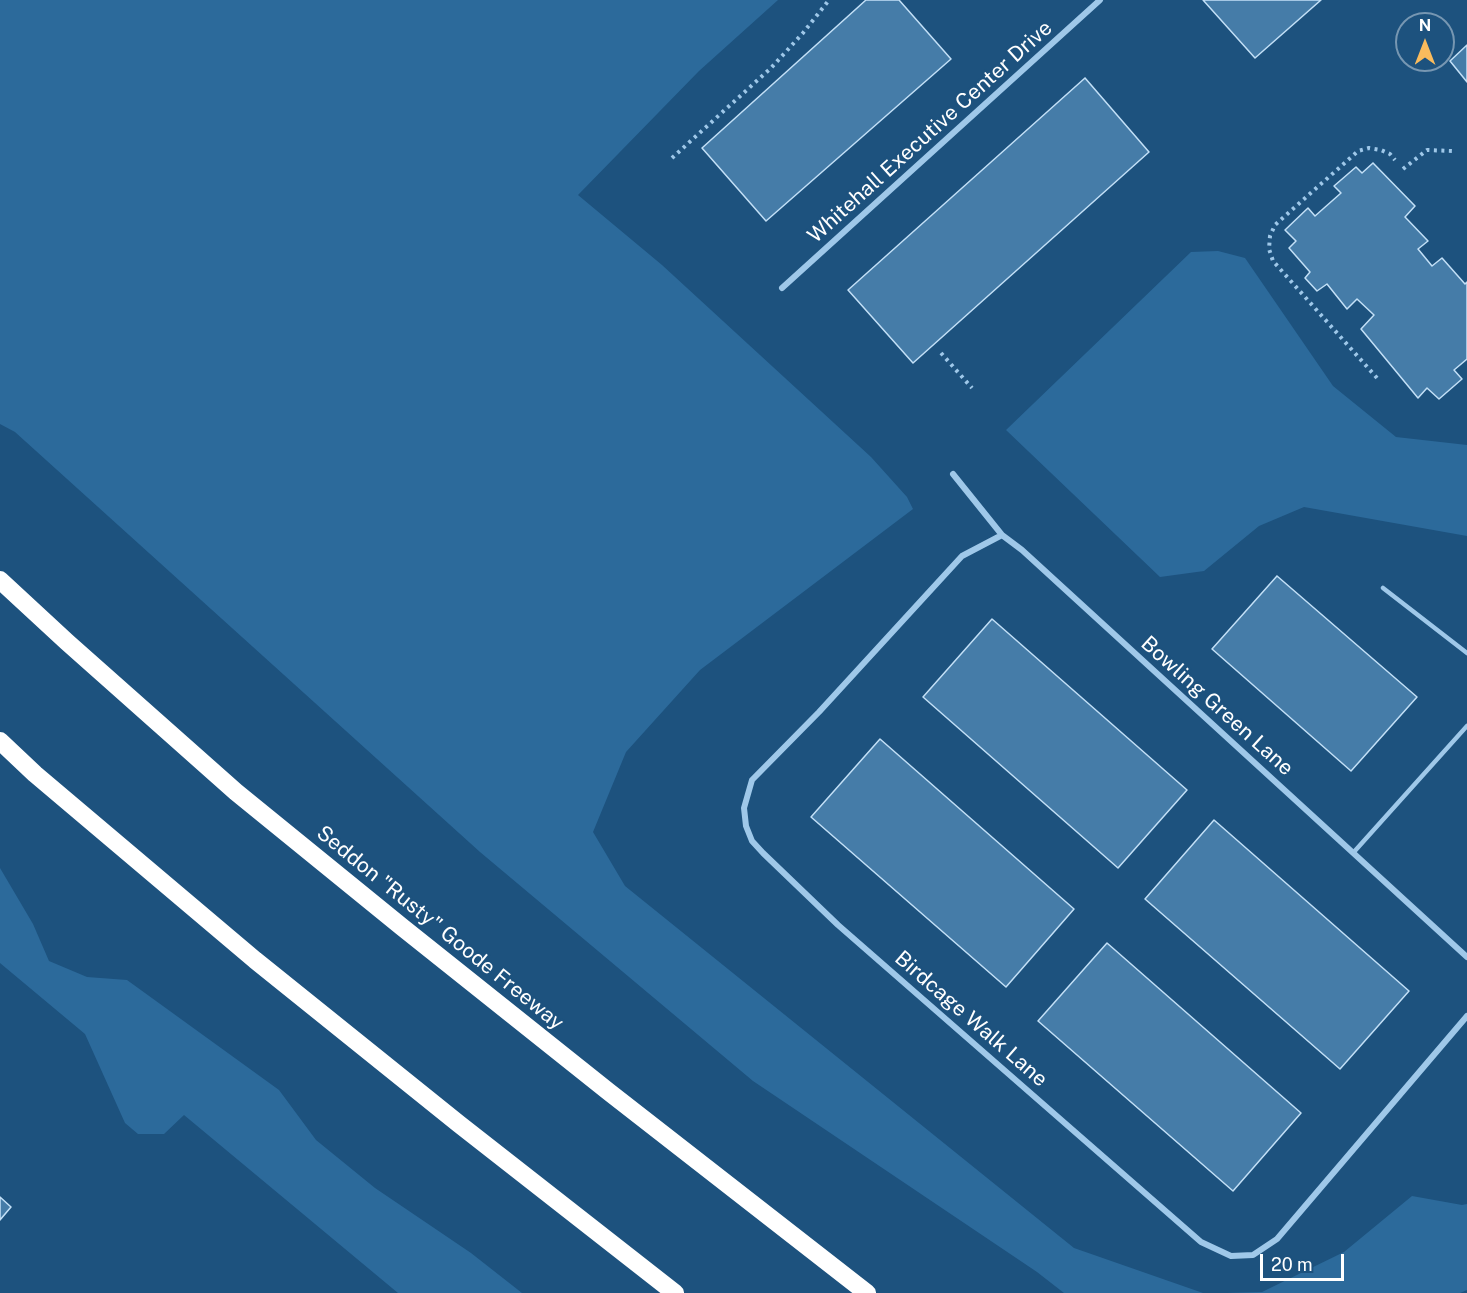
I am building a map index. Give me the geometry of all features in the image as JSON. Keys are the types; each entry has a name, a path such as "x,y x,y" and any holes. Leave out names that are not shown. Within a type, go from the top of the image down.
{"highway":[{"name":"Seddon \"Rusty\" Goode Freeway","path":"0,580 236,792 600,1085 867,1293"},
{"path":"0,741 43,781 264,967 459,1124 675,1293"}],"street":[{"name":"Whitehall Executive Center Drive","path":"782,288 1101,0"},
{"name":"Bowling Green Lane","path":"953,474 1002,535 1022,550 1467,957"},
{"name":"Birdcage Walk Lane","path":"1002,535 963,556 819,712 752,780 744,808 746,826 752,841 763,853 838,925 1201,1242 1231,1256 1253,1255 1276,1239 1467,1016"}],"lane":[{"path":"1383,588 1467,653"},
{"path":"1353,853 1467,726"}],"path":[{"path":"672,158 771,68 829,0"},
{"path":"1377,378 1273,261 1269,249 1270,236 1275,225 1358,151 1369,148 1381,150 1390,154 1395,160"},
{"path":"1403,169 1427,150 1452,151"},
{"path":"941,353 972,388"}],"shaded area":[{"path":"0,0 778,0 699,71 578,195 662,265 871,457 907,497 913,509 700,670 626,752 593,832 625,886 1074,1248 1203,1293 1064,1293 1037,1272 753,1081 480,852 15,432 0,424"},
{"path":"1218,251 1245,258 1333,386 1396,437 1467,445 1467,536 1304,507 1259,526 1204,571 1160,577 1006,430 1191,252"},
{"path":"0,868 33,924 49,961 87,977 127,980 279,1090 316,1140 375,1188 471,1253 522,1293 398,1293 184,1115 164,1134 138,1134 125,1123 85,1034 0,963"},
{"path":"1412,1196 1467,1204 1467,1290 1460,1293 1226,1293 1262,1292 1344,1252"}],"building":[{"path":"866,0 899,0 951,59 766,221 702,148"},
{"path":"1203,0 1321,0 1255,58"},
{"path":"1467,45 1467,82 1455,67 1455,56"},
{"path":"1085,78 1149,152 913,363 848,290"},
{"path":"1373,163 1415,206 1405,217 1428,241 1418,249 1432,266 1442,258 1465,284 1467,282 1467,359 1454,370 1462,379 1439,399 1427,388 1418,398 1361,329 1374,315 1357,299 1347,309 1327,284 1317,291 1305,278 1310,272 1289,248 1296,241 1285,230 1308,208 1315,216 1341,193 1334,186 1356,167 1362,173"},
{"path":"1277,576 1417,697 1351,771 1212,649"},
{"path":"992,619 1187,790 1118,868 923,697"},
{"path":"880,739 1074,909 1006,987 811,817"},
{"path":"1214,820 1409,991 1340,1069 1145,899"},
{"path":"1107,943 1301,1113 1233,1191 1038,1021"},
{"path":"0,1197 11,1207 0,1220"}]}
